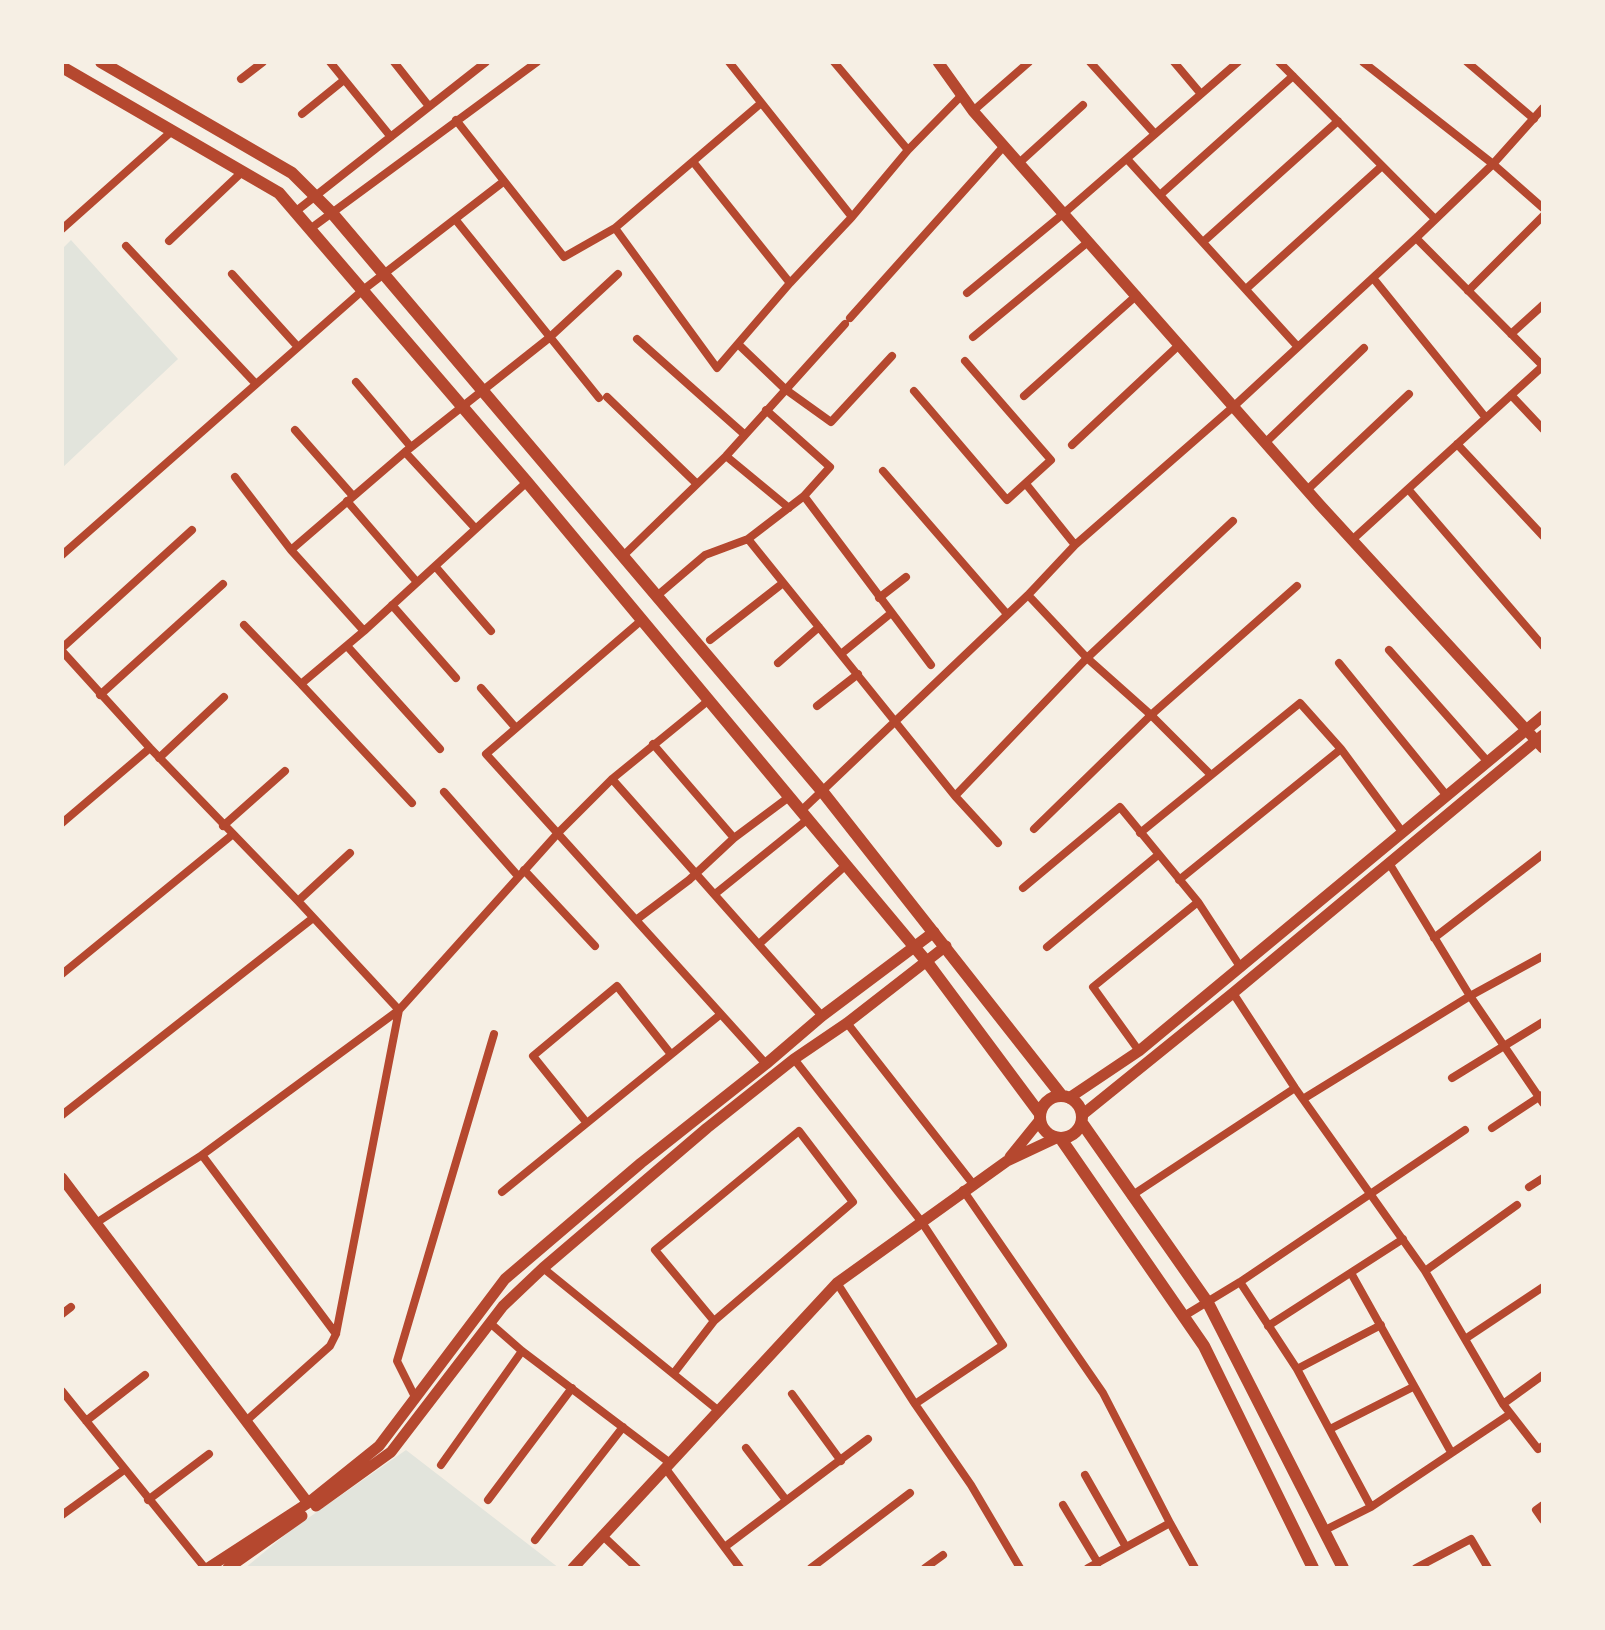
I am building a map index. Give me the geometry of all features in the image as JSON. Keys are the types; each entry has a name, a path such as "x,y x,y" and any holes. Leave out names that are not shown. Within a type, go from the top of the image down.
{"main road":[{"path":"101,62 292,173 315,195 386,274 482,392 822,791 1066,1097 1076,1102 1082,1119 1131,1196 1208,1303 1343,1568"},
{"path":"65,69 279,193 643,619 927,962 1040,1117 1046,1133 1059,1138 1074,1135 1082,1119"},
{"path":"1040,1117 1049,1100 1066,1097"},
{"path":"1059,1138 1204,1346 1313,1568"}],"street":[{"path":"65,69 79,62"},
{"path":"241,79 263,62"},
{"path":"330,62 391,137"},
{"path":"394,62 428,105"},
{"path":"295,212 486,62"},
{"path":"310,229 537,62"},
{"path":"729,62 852,217"},
{"path":"834,62 908,150"},
{"path":"938,62 973,111 1233,407 1527,730 1541,741 1389,863 1082,1119"},
{"path":"973,111 1029,62"},
{"path":"1090,62 1155,134"},
{"path":"1174,62 1201,94"},
{"path":"967,293 1238,62"},
{"path":"1279,62 1435,219"},
{"path":"1467,62 1534,119"},
{"path":"1370,64 1543,208"},
{"path":"1160,195 1293,76"},
{"path":"302,114 344,80"},
{"path":"615,228 717,368 908,150 962,95"},
{"path":"456,120 564,257 615,228 760,104"},
{"path":"1019,163 1083,105"},
{"path":"715,894 804,815 822,791 1028,595 1075,545 1233,407 1416,238 1493,164 1543,108"},
{"path":"1203,242 1338,121"},
{"path":"62,229 172,131"},
{"path":"624,555 726,456 1004,146"},
{"path":"1127,159 1298,347"},
{"path":"694,163 790,283"},
{"path":"1246,289 1382,166"},
{"path":"169,241 242,172"},
{"path":"62,555 363,290 503,182"},
{"path":"1468,291 1543,216"},
{"path":"455,219 549,338 603,397 697,484"},
{"path":"1352,540 1543,366 1416,238"},
{"path":"973,337 1088,242"},
{"path":"126,246 256,384"},
{"path":"232,274 298,347"},
{"path":"291,550 408,449 549,338 618,274"},
{"path":"1373,278 1486,418"},
{"path":"1024,396 1137,295"},
{"path":"1511,334 1543,305"},
{"path":"637,339 744,434"},
{"path":"738,344 785,389 831,422 892,356"},
{"path":"1072,445 1179,345"},
{"path":"1265,443 1364,348"},
{"path":"914,391 1007,500 1051,460 965,361"},
{"path":"356,382 475,528"},
{"path":"1307,490 1409,394"},
{"path":"1511,395 1543,429"},
{"path":"658,595 705,555 748,539 804,496 830,467 766,410"},
{"path":"295,430 416,581"},
{"path":"1457,444 1543,536"},
{"path":"726,456 789,508"},
{"path":"883,471 1007,614"},
{"path":"235,477 291,550 364,631"},
{"path":"301,684 364,631 527,482"},
{"path":"1026,484 1075,545"},
{"path":"1408,489 1543,646"},
{"path":"804,496 931,665"},
{"path":"955,796 1087,658 1233,521"},
{"path":"192,530 62,649 100,695 399,1010"},
{"path":"748,539 955,796 998,843"},
{"path":"435,566 491,631"},
{"path":"879,598 906,577"},
{"path":"710,640 783,583"},
{"path":"100,695 223,584"},
{"path":"1034,829 1151,715 1297,586"},
{"path":"1028,595 1087,658 1151,715 1211,775"},
{"path":"392,605 456,678"},
{"path":"841,654 890,614"},
{"path":"643,619 486,754 766,1064"},
{"path":"244,625 412,803"},
{"path":"778,663 819,627"},
{"path":"347,646 440,749"},
{"path":"1389,650 1488,762"},
{"path":"1339,663 1447,796"},
{"path":"817,706 858,674"},
{"path":"481,688 515,727"},
{"path":"159,758 224,697"},
{"path":"96,1223 202,1155 399,1010 521,873 612,779 709,700"},
{"path":"1140,833 1300,703 1341,749 1403,833"},
{"path":"1066,1097 1139,1051 1543,716"},
{"path":"653,744 734,838"},
{"path":"62,823 150,748"},
{"path":"1179,880 1341,749"},
{"path":"223,826 285,771"},
{"path":"612,779 822,1016"},
{"path":"444,792 595,946"},
{"path":"636,920 734,838 789,797"},
{"path":"1023,888 1120,807 1198,902 1241,968"},
{"path":"62,974 232,835"},
{"path":"298,901 350,853"},
{"path":"1434,938 1543,854"},
{"path":"1047,947 1158,855"},
{"path":"1389,863 1470,996 1542,1098 1492,1128"},
{"path":"759,944 846,865"},
{"path":"1139,1051 1093,987 1198,902"},
{"path":"62,1115 313,918"},
{"path":"62,1391 148,1500 207,1568 308,1503 379,1446 505,1279 641,1163 822,1016 934,932"},
{"path":"228,1568 391,1452 503,1306 543,1268 707,1128 946,946"},
{"path":"1303,1099 1470,996 1543,956"},
{"path":"586,1122 533,1056 617,986 670,1053"},
{"path":"1233,993 1295,1088 1425,1271 1503,1404 1538,1449 1543,1446"},
{"path":"246,1421 330,1346 336,1334 399,1010"},
{"path":"502,1192 721,1014"},
{"path":"1452,1078 1543,1022"},
{"path":"847,1023 968,1187 1103,1393 1195,1568"},
{"path":"415,1397 397,1361 494,1034"},
{"path":"794,1059 921,1221 1003,1345 915,1404"},
{"path":"1131,1196 1295,1088"},
{"path":"1007,1161 1040,1117"},
{"path":"1184,1316 1240,1282 1465,1130"},
{"path":"674,1373 714,1321 853,1202 799,1131 655,1250 714,1321"},
{"path":"573,1568 837,1283 1007,1161 1059,1138"},
{"path":"202,1155 336,1334"},
{"path":"1529,1187 1543,1178"},
{"path":"63,1182 308,1503"},
{"path":"1425,1271 1517,1205"},
{"path":"1268,1326 1403,1239"},
{"path":"543,1268 719,1411"},
{"path":"1351,1273 1451,1452"},
{"path":"1240,1282 1297,1369 1371,1507"},
{"path":"837,1283 971,1485 1020,1568"},
{"path":"1465,1339 1543,1287"},
{"path":"62,1314 71,1307"},
{"path":"490,1323 668,1466 740,1568"},
{"path":"1297,1369 1381,1325"},
{"path":"441,1465 522,1351"},
{"path":"86,1421 145,1375"},
{"path":"1503,1404 1543,1375"},
{"path":"1330,1429 1413,1387"},
{"path":"488,1500 572,1388"},
{"path":"792,1394 841,1461"},
{"path":"1325,1530 1371,1507 1510,1414"},
{"path":"535,1540 623,1427"},
{"path":"726,1546 868,1439"},
{"path":"746,1448 786,1500"},
{"path":"148,1500 209,1454"},
{"path":"62,1515 124,1470"},
{"path":"1085,1475 1126,1547"},
{"path":"811,1568 910,1493"},
{"path":"1063,1505 1098,1563"},
{"path":"1543,1505 1536,1510 1543,1520"},
{"path":"1088,1568 1170,1523"},
{"path":"603,1536 637,1568"},
{"path":"1416,1568 1471,1539 1488,1568"},
{"path":"925,1568 943,1555"}],"shaded area":[{"path":"71,240 178,359 62,468 62,249"},
{"path":"406,1450 559,1568 245,1568 291,1530"}]}
